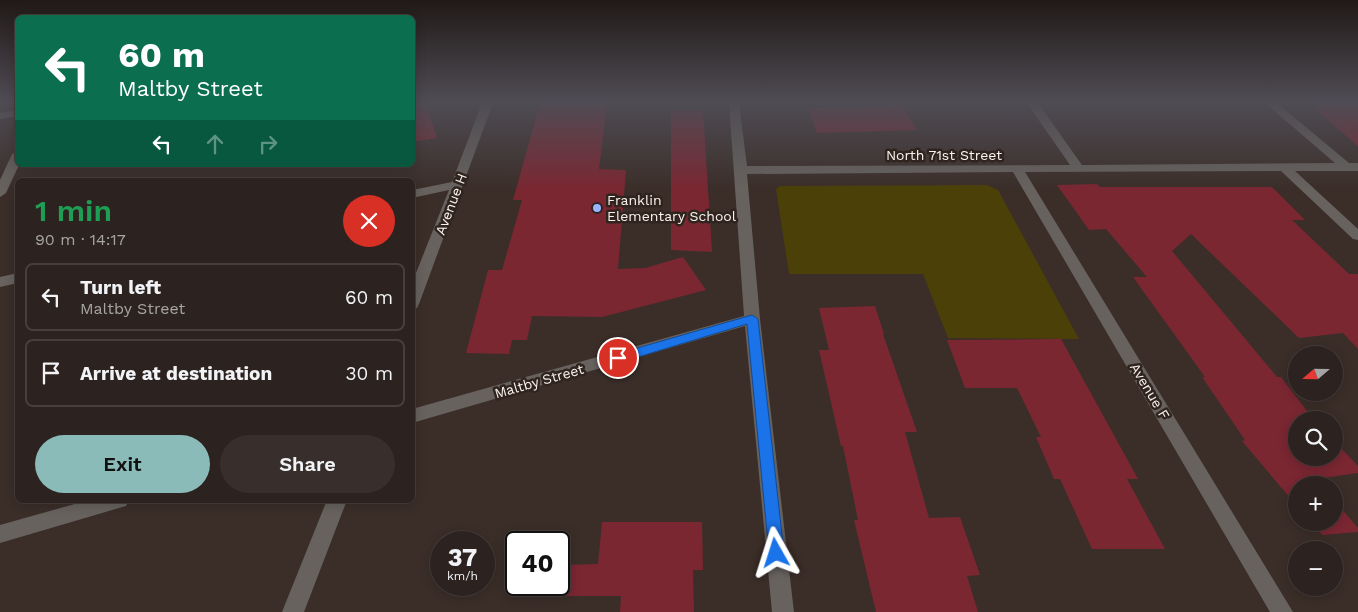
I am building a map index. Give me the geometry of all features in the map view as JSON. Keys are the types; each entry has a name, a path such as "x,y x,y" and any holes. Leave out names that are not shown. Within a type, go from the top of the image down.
{"street":[{"name":"Avenue H","path":"415,296 477,132"},
{"path":"737,132 752,319 782,612"},
{"path":"1052,132 1079,169"},
{"path":"1307,132 1352,167"},
{"path":"0,194 15,161"},
{"name":"North 71st Street","path":"741,170 1352,167"},
{"path":"1285,168 1358,236"},
{"name":"Avenue F","path":"1018,170 1282,612"},
{"path":"415,193 458,184"},
{"path":"0,282 15,279"},
{"name":"Maltby Street","path":"415,415 752,319"},
{"path":"0,534 108,503"},
{"path":"293,612 336,503"}],"shaded area":[{"path":"987,185 998,190 1079,339 948,338 923,274 789,274 776,189 780,186"}],"building":[{"path":"415,132 435,132 437,138 415,142"},
{"path":"532,132 604,132 599,169 626,170 618,269 645,268 683,257 706,290 602,317 532,316 527,340 512,340 509,354 466,353 488,270 502,270 522,200 513,200"},
{"path":"671,132 704,132 712,252 671,250"},
{"path":"816,132 865,132 817,133"},
{"path":"1341,132 1358,132 1358,146"},
{"path":"1097,184 1100,187 1272,187 1305,220 1292,220 1349,274 1358,274 1358,349 1343,333 1299,338 1191,234 1172,251 1277,377 1281,377 1288,386 1288,401 1299,401 1307,411 1288,411 1288,466 1343,466 1343,450 1358,466 1358,473 1337,476 1288,476 1288,496 1242,441 1245,440 1202,377 1205,377 1133,277 1147,277 1106,229 1089,230 1057,185"},
{"path":"875,306 917,432 905,432 929,518 960,517 980,575 967,576 978,612 876,612 854,520 858,520 843,446 841,446 819,350 829,350 819,308"},
{"path":"1061,339 1138,479 1127,479 1165,549 1092,549 1060,479 1054,479 1036,437 1041,437 1017,388 965,388 947,340"},
{"path":"1343,510 1358,528 1358,532 1322,535 1319,531 1343,531"},
{"path":"602,522 702,522 703,570 693,570 694,612 620,612 621,596 570,596 570,565 598,564"}],"place":[{"name":"Franklin Elementary School","path":"597,208"}],"route":[{"path":"618,358 752,319 776,553"}]}
